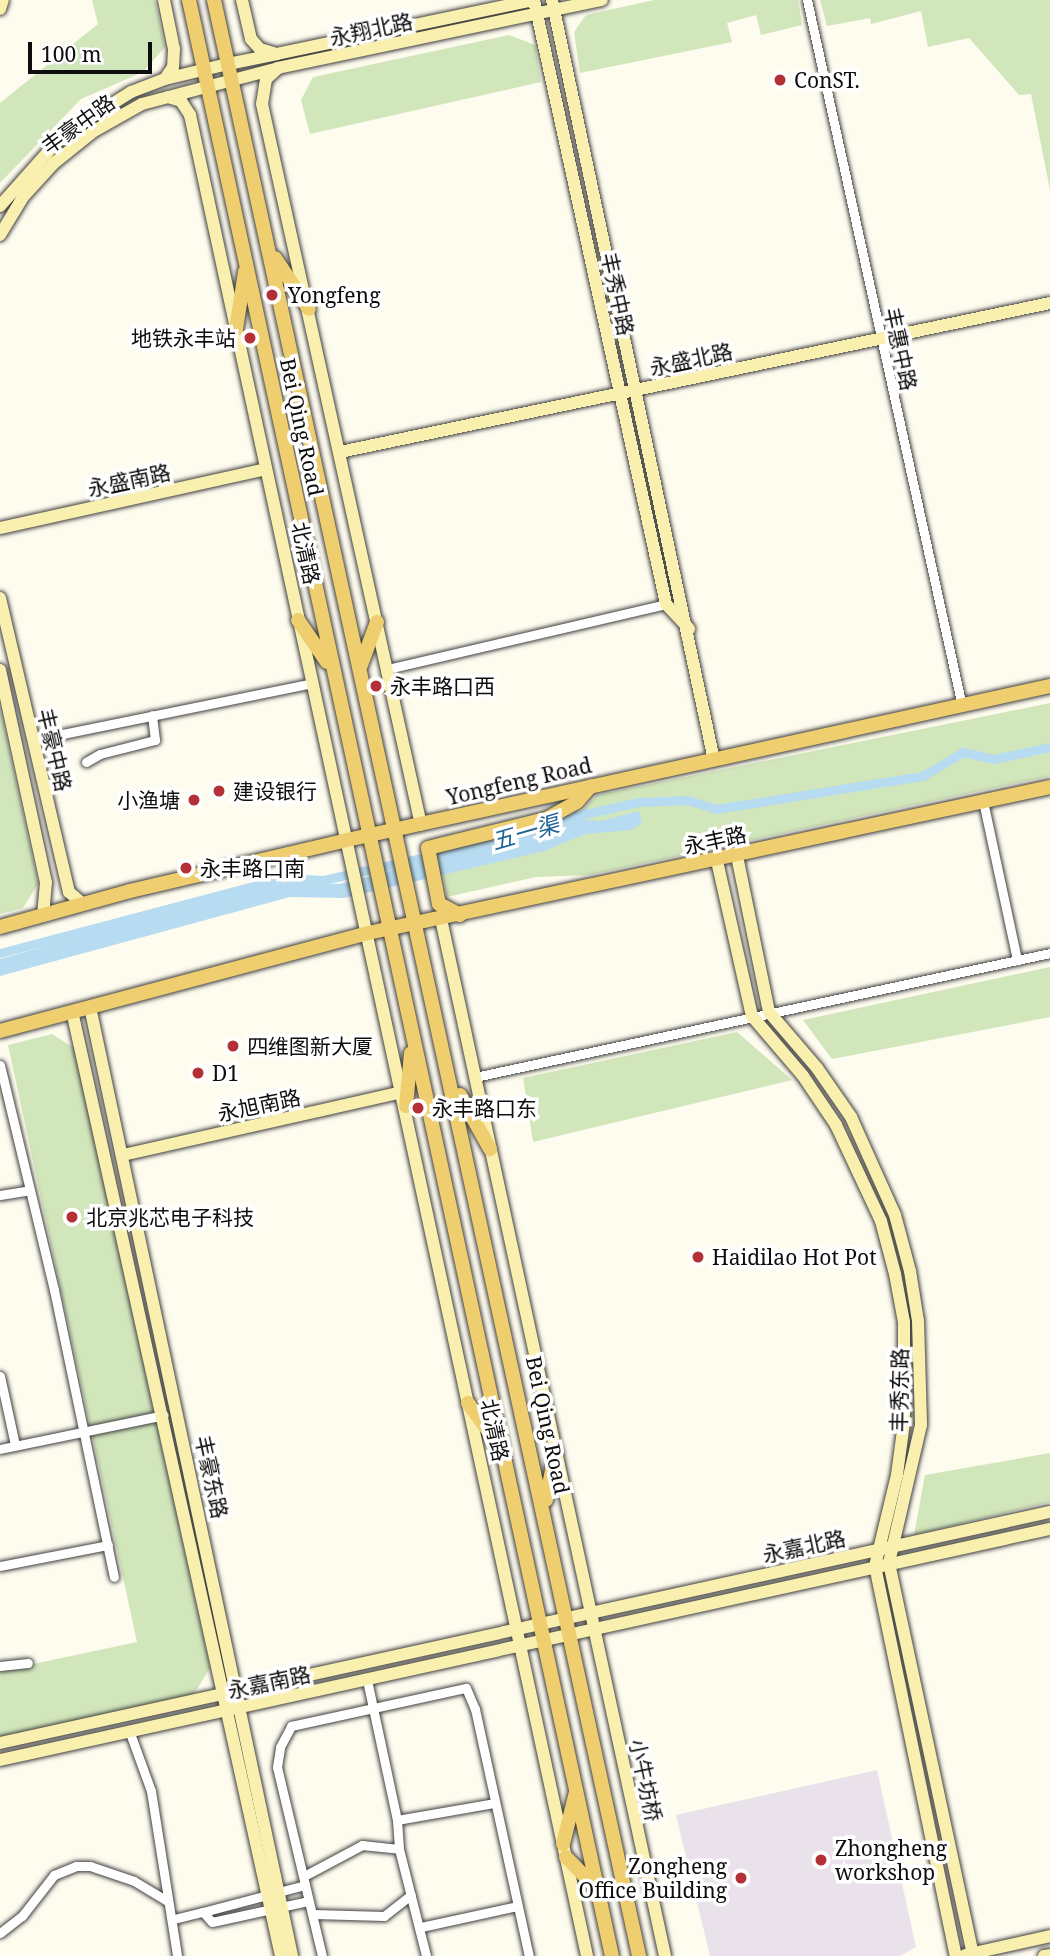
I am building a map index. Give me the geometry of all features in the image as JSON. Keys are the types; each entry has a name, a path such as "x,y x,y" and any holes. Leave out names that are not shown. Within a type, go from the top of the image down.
{"main road":[{"name":"Bei Qing Road","path":"189,0 388,930"},
{"name":"Bei Qing Road","path":"214,0 453,1082 639,1956"},
{"path":"269,250 309,309"},
{"path":"236,330 246,264"},
{"path":"299,620 332,670"},
{"path":"361,667 377,622"},
{"name":"Yongfeng Road","path":"0,927 83,904 347,840 1050,687"},
{"path":"461,916 447,911 435,896 426,854 435,843 547,819 577,802 591,786"},
{"name":"永丰路","path":"388,930 1050,787"},
{"path":"0,1031 368,933 388,930 547,1640 612,1956"},
{"path":"404,1099 412,1042"},
{"path":"453,1082 490,1149"},
{"path":"468,1403 505,1455"},
{"path":"544,1508 556,1451"},
{"path":"577,1787 564,1850 598,1890"}],"street":[{"path":"0,9 3,0"},
{"path":"164,0 174,48 173,67 165,79"},
{"path":"242,0 251,38 260,49 277,54"},
{"name":"永翔北路","path":"229,72 277,54 534,0"},
{"name":"丰秀中路","path":"534,0 666,604"},
{"name":"永翔北路","path":"229,72 278,68 537,14 553,5 602,0"},
{"name":"丰惠中路","path":"807,0 962,706"},
{"name":"丰秀中路","path":"553,5 689,629 714,760"},
{"path":"278,68 266,79 262,104 421,825"},
{"path":"206,77 229,72"},
{"name":"丰豪中路","path":"0,206 63,135 108,105 165,79 206,77"},
{"name":"丰豪中路","path":"0,235 23,197 72,147 119,116 168,97 206,77"},
{"name":"北清路","path":"168,97 181,102 190,115 312,683 364,911 587,1956"},
{"name":"永盛北路","path":"340,452 1050,303"},
{"name":"永盛南路","path":"0,528 266,469"},
{"name":"丰豪中路","path":"0,597 69,892 83,904"},
{"path":"387,669 666,604 689,629"},
{"name":"丰豪中路","path":"0,670 46,881 43,915"},
{"path":"33,740 312,683"},
{"path":"86,762 100,754 155,740 152,715"},
{"path":"983,801 1017,960"},
{"name":"丰秀东路","path":"737,856 769,1012 817,1068 851,1117 895,1215 911,1271 918,1321 921,1425 889,1563 972,1955"},
{"name":"丰秀东路","path":"717,860 752,1016 803,1076 836,1125 881,1221 895,1274 904,1322 904,1423 897,1475 874,1566 957,1956"},
{"path":"441,919 590,1612"},
{"path":"475,1077 1050,953"},
{"name":"丰豪东路","path":"90,1007 123,1155 232,1693"},
{"name":"丰豪东路","path":"72,1011 164,1415 236,1709 275,1900 292,1956"},
{"path":"0,1065 84,1431 114,1577"},
{"name":"永旭南路","path":"123,1155 404,1099"},
{"path":"0,1195 30,1190"},
{"path":"0,1376 15,1446"},
{"path":"0,1449 164,1415"},
{"name":"永嘉北路","path":"543,1623 1050,1512"},
{"name":"永嘉北路","path":"547,1640 1050,1529"},
{"path":"0,1566 108,1545"},
{"name":"小牛坊桥","path":"590,1612 665,1956"},
{"name":"永嘉南路","path":"0,1744 543,1623"},
{"name":"永嘉南路","path":"0,1760 547,1640"},
{"path":"0,1666 28,1663"},
{"path":"367,1680 397,1820 399,1849 421,1927 426,1956"},
{"path":"322,1956 277,1767 280,1747 291,1726 372,1705 467,1688 529,1956"},
{"path":"130,1733 148,1780 167,1902 174,1919 177,1956"},
{"path":"397,1820 494,1802"},
{"path":"275,1900 362,1845 399,1849"},
{"path":"0,1933 22,1916 54,1875 76,1866 90,1866 134,1881 167,1902"},
{"path":"314,1914 384,1916 411,1895"},
{"path":"174,1919 275,1900 308,1901"},
{"name":"丰豪东路","path":"275,1900 281,1956"},
{"path":"421,1927 517,1906"},
{"path":"957,1956 972,1955 1050,1936"},
{"path":"1044,1956 1050,1955"}],"shaded area":[{"path":"877,1770 916,1947 900,1956 710,1956 676,1815"}],"green space":[{"path":"92,0 155,0 165,47 143,72 81,99 0,183 0,103 98,24"},
{"path":"654,0 798,0 802,25 761,35 756,15 727,23 732,42 580,73 574,32 586,15"},
{"path":"820,0 1050,0 1050,190 1031,94 1019,95 969,38 928,47 921,11 871,24 870,18 827,26"},
{"path":"509,35 535,45 541,82 310,134 301,100 313,77"},
{"path":"1050,703 1050,776 589,875 536,877 447,897 439,855 579,814 597,795"},
{"path":"0,708 38,884 23,908 0,914"},
{"path":"1050,967 1050,1017 832,1059 803,1020"},
{"path":"737,1032 792,1080 533,1142 523,1078"},
{"path":"52,1034 74,1048 210,1668 194,1694 0,1737 0,1671 137,1642 8,1045"},
{"path":"1050,1453 1050,1502 914,1535 925,1475"}],"water":[{"path":"639,811 642,823 632,830 586,834 544,851 344,898 290,897 0,976 0,959 180,908 293,881 339,884 490,845 509,846 575,819 601,821"}],"waterway":[{"name":"五一渠","path":"0,953 283,878 323,880 534,833 576,816 639,802 687,800 716,809 923,776 963,752 994,759 1050,747"}],"place":[{"name":"ConST.","path":"780,80"},
{"name":"Yongfeng","path":"272,295"},
{"name":"地铁永丰站","path":"250,338"},
{"name":"永丰路口西","path":"376,686"},
{"name":"建设银行","path":"219,791"},
{"name":"小渔塘","path":"194,800"},
{"name":"永丰路口南","path":"186,868"},
{"name":"四维图新大厦","path":"233,1046"},
{"name":"D1","path":"198,1073"},
{"name":"永丰路口东","path":"418,1108"},
{"name":"北京兆芯电子科技","path":"72,1217"},
{"name":"Haidilao Hot Pot","path":"698,1257"},
{"name":"Zhongheng workshop","path":"821,1860"},
{"name":"Zongheng Office Building","path":"741,1878"}]}
